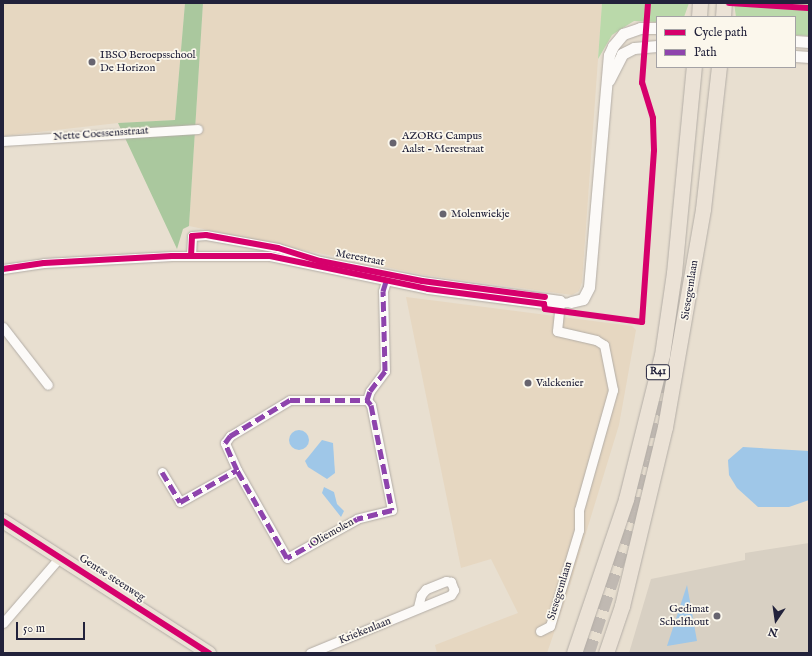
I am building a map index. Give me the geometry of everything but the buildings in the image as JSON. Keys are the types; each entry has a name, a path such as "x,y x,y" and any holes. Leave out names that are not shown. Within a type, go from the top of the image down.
{"highway":[{"path":"699,16 700,3"},
{"path":"723,16 724,3"},
{"name":"Siesegemlaan","path":"574,653 626,499 642,440 662,355 674,273 694,68"},
{"name":"Siesegemlaan","path":"606,653 622,606 666,428 688,307 712,143 719,68"}],"main road":[{"name":"Gentse steenweg","path":"3,521 209,653"}],"street":[{"name":"Merestraat","path":"3,269 44,263 191,256 270,256 428,289 544,304 571,302 583,299 589,287 609,55 616,40 633,29 656,28"},
{"path":"796,41 809,42"},
{"name":"Merestraat","path":"606,90 612,71 622,54 634,48 656,46"},
{"path":"796,56 809,57"},
{"name":"Nette Coessensstraat","path":"3,141 198,129"},
{"name":"Merestraat","path":"191,256 192,236 206,235 278,248 320,261 422,281 559,302"},
{"path":"367,400 370,391 385,371 383,290 386,281"},
{"name":"Siesegemlaan","path":"540,631 550,626 577,538 579,510 613,390 604,346 596,340 557,331 559,302"},
{"path":"3,327 48,385"},
{"name":"Oliemolen","path":"290,400 367,400 371,405 392,510 358,519 287,558 237,470 226,446 227,438 290,400"},
{"path":"162,472 180,502 237,470"},
{"path":"3,623 60,557"},
{"name":"Kriekenlaan","path":"310,653 418,607"}],"shaded area":[{"name":"IBSO Beroepsschool De Horizon","path":"3,3 185,3 175,120 118,123 3,136"},
{"name":"AZORG Campus Aalst - Merestraat","path":"203,3 602,3 582,282 579,291 572,295 424,275 189,226"},
{"path":"406,297 632,326 636,330 619,425 567,595 547,653 437,653 435,645 518,613 491,559 461,568"},
{"path":"809,543 809,653 629,653 651,579 745,560 745,553"}],"green space":[{"path":"185,3 203,3 189,226 183,229 177,249 118,123 175,120"},
{"path":"602,3 689,3 684,16 656,16 656,22 634,21 612,35 598,59"},
{"path":"734,3 809,3 809,36 796,35 796,16 736,16"}],"water":[{"path":"295,430 303,430 309,436 309,444 303,450 295,450 289,444 289,436"},
{"path":"322,440 333,443 335,473 327,479 308,467 305,461"},
{"path":"743,447 809,451 809,500 789,507 758,507 737,488 729,475 728,460"},
{"path":"324,487 334,492 337,504 344,511 341,517 322,493"},
{"path":"687,585 697,641 667,646"}],"tunnel":[{"path":"587,653 634,511 648,460 665,369"}],"marked path":[{"path":"367,400 370,391 385,371 383,291 386,281"},
{"path":"290,400 367,400 371,405 392,510 357,519 287,558 237,470 225,443 230,436 290,400"},
{"path":"162,472 180,502 237,470"}],"cycle path":[{"path":"3,269 44,263 172,256 270,256 428,289 544,304 545,309 642,322 654,150 653,118 642,83 648,3"},
{"path":"729,3 809,8"},
{"path":"191,256 192,236 206,235 278,248 320,261 422,281 545,297"},
{"path":"3,521 209,653"}],"place":[{"name":"IBSO Beroepsschool De Horizon","path":"92,62"},
{"name":"AZORG Campus Aalst - Merestraat","path":"393,143"},
{"name":"Molenwiekje","path":"443,214"},
{"name":"Valckenier","path":"528,383"},
{"name":"Gedimat Schelfhout","path":"717,616"}]}
